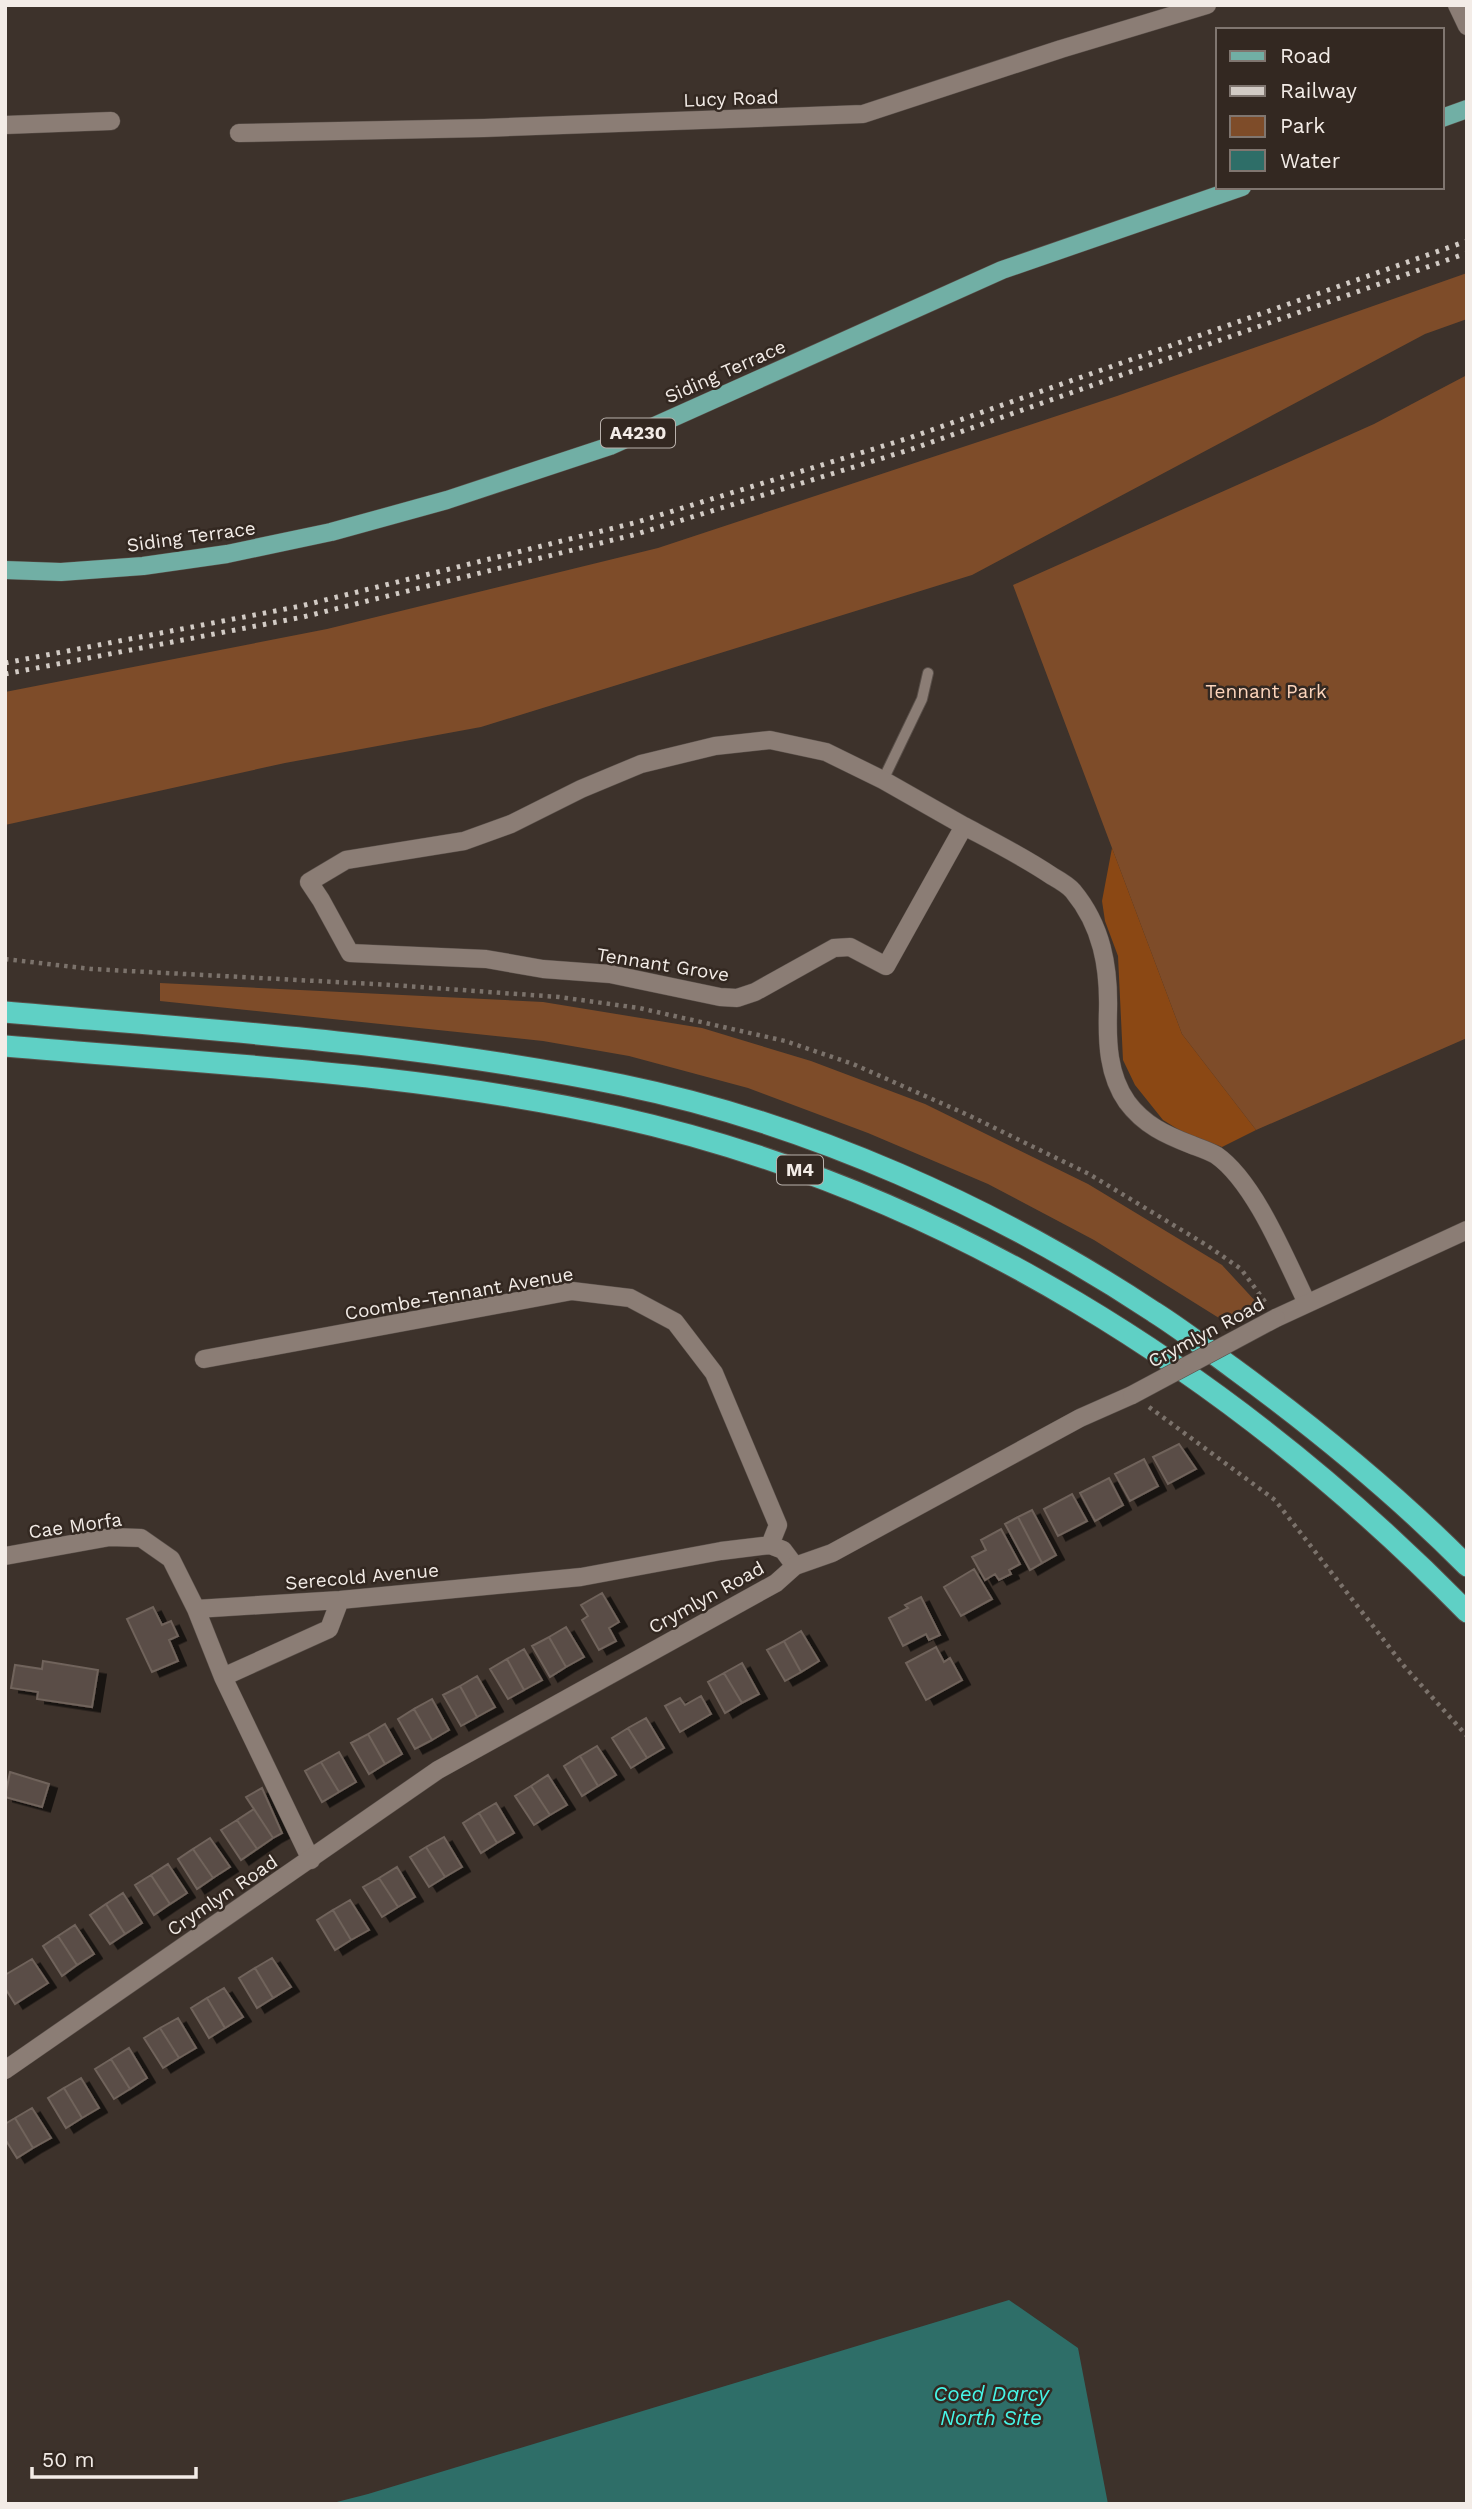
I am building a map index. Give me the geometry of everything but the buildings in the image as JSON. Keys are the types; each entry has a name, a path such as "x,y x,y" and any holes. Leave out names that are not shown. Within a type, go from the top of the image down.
{"highway":[{"name":"M4","path":"5,1012 380,1045 512,1064 626,1085 739,1115 849,1153 954,1198 1011,1227 1056,1251 1155,1312 1305,1421 1434,1533 1467,1566"},
{"name":"M4","path":"5,1046 376,1079 506,1096 618,1117 717,1143 837,1183 953,1234 1041,1280 1140,1341 1284,1445 1414,1558 1467,1612"}],"main road":[{"path":"1444,117 1467,110"},
{"name":"Siding Terrace","path":"5,570 74,571 143,566 227,554 331,532 447,500 610,446 1002,270 1236,189"}],"street":[{"name":"Lucy Road","path":"239,133 863,114 1207,5"},
{"path":"1457,5 1467,26"},
{"path":"5,125 111,121"},
{"name":"Tennant Grove","path":"770,740 825,752 883,780 964,826 886,966 850,947 834,948 755,992 737,998 610,975 543,969 486,959 349,953 309,882 346,860 464,841 511,824 581,789 641,764 715,746 770,740"},
{"path":"964,826 1026,858 1072,890 1091,919 1105,950 1111,1069 1126,1100 1142,1119 1161,1133 1215,1154 1235,1171 1250,1190 1307,1303"},
{"name":"Crymlyn Road","path":"5,2070 438,1770 776,1583 795,1566 832,1553 1080,1419 1132,1395 1276,1318 1467,1230"},
{"name":"Coombe-Tennant Avenue","path":"204,1359 572,1291 630,1298 675,1322 714,1373 778,1525 769,1545"},
{"name":"Cae Morfa","path":"5,1556 110,1538 141,1538 171,1559 195,1609"},
{"path":"769,1545 783,1550 795,1566"},
{"name":"Serecold Avenue","path":"195,1609 340,1600 581,1577 721,1551 769,1545"},
{"path":"223,1677 329,1629 340,1600"},
{"path":"195,1609 223,1677 311,1860"}],"lane":[{"path":"883,780 922,699 928,673"}],"path":[{"path":"5,959 91,969 558,997 639,1008 785,1041 853,1065 968,1115 1089,1174 1241,1269 1276,1318"},
{"path":"1132,1395 1275,1500 1404,1666 1467,1736"}],"green space":[{"path":"1467,273 1467,319 1425,334 972,575 481,727 285,763 5,825 5,692 327,629 658,548 1117,396"},
{"name":"Tennant Park","path":"1467,375 1467,1038 1256,1130 1182,1034 1013,585 1374,424"},
{"path":"160,983 543,1002 702,1028 811,1061 925,1104 1088,1184 1222,1265 1258,1304 1227,1323 1094,1240 988,1184 868,1133 748,1088 629,1056 543,1041 160,1001"}],"shaded area":[{"path":"1112,848 1182,1034 1256,1130 1222,1147 1184,1133 1163,1120 1135,1085 1123,1060 1118,956 1105,921 1102,901"}],"water":[{"name":"Coed Darcy North Site","path":"1009,2300 1078,2348 1108,2504 329,2504 368,2494"}],"railway":[{"path":"5,663 301,606 634,523 909,438 1467,241"},
{"path":"5,674 303,617 637,534 912,449 1467,253"}]}
